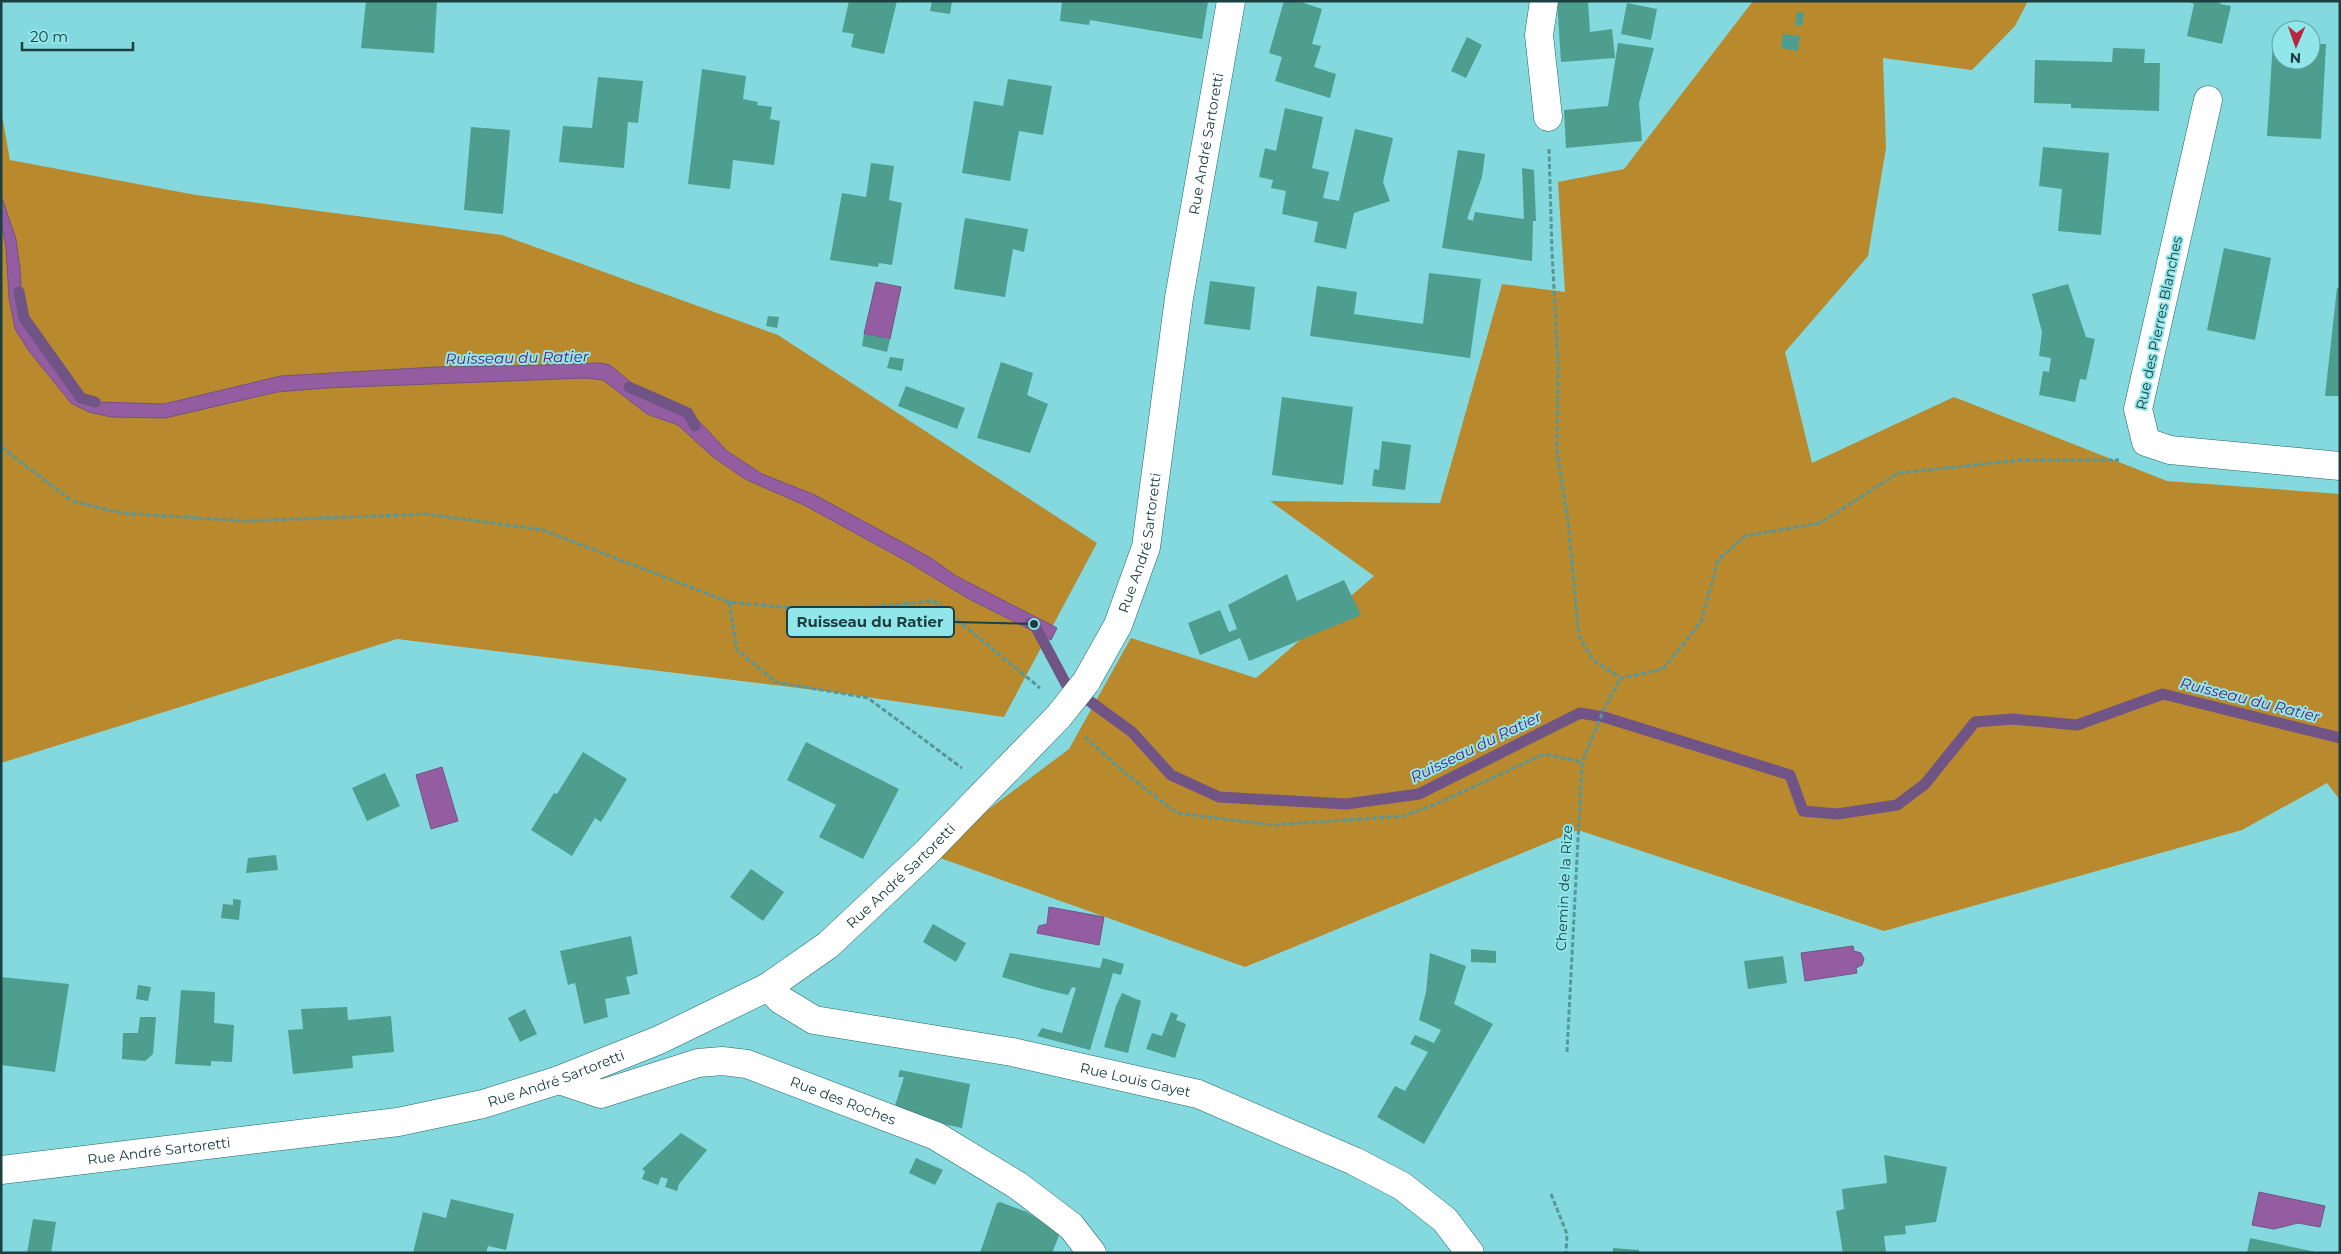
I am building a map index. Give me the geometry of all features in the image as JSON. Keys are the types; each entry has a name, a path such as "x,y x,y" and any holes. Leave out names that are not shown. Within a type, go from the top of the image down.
{"street":[{"name":"Rue André Sartoretti","path":"1,1170 398,1122 483,1104 559,1080 659,1040 768,987 828,945 926,853 988,787 1053,705 1086,682 1118,625 1146,547 1179,298 1231,1"},
{"path":"1544,1 1539,36 1548,117"},
{"name":"Rue des Pierres Blanches","path":"2146,442 2138,409 2208,100"},
{"path":"2146,442 2170,450 2340,466"},
{"name":"Rue Louis Gayet","path":"768,987 781,1000 814,1020 1012,1052 1198,1094 1354,1161 1402,1186 1445,1220 1470,1253"},
{"name":"Rue des Roches","path":"559,1080 602,1094 698,1063 722,1060 747,1064 936,1136 1017,1186 1056,1214 1071,1226 1092,1253"}],"path":[{"path":"1548,117 1552,252 1558,360 1557,451 1568,522 1579,636 1593,660 1621,678 1663,669 1701,622 1718,560 1745,536 1820,523 1898,473 2022,460 2123,460 2146,442"},
{"path":"1,447 72,501 121,513 245,520 426,514 543,530 729,602 823,611 934,601 1053,705"},
{"path":"729,602 738,650 776,682 868,698 988,787"},
{"name":"Chemin de la Rize","path":"1567,1052 1582,762 1605,707 1621,678"},
{"path":"1083,736 1102,750 1126,774 1177,813 1272,825 1404,816 1436,804 1544,754 1582,762"},
{"path":"1552,1194 1566,1234 1566,1253"}],"shaded area":[{"path":"1753,1 2028,1 2015,26 1972,70 1883,58 1886,148 1868,256 1785,352 1812,463 1954,397 2167,481 2340,494 2340,800 2327,783 2242,830 1884,931 1578,830 1245,967 929,854 1069,749 1131,638 1256,678 1374,576 1270,501 1440,503 1502,284 1565,292 1558,182 1624,169"},
{"path":"1,110 10,160 196,195 502,235 778,335 1097,543 1004,717 832,692 397,639 1,763"},
{"path":"1,195 16,239 22,306 26,325 43,352 81,398 96,402 164,404 281,376 435,367 600,363 610,365 653,401 696,418 727,451 762,474 815,495 931,558 956,576 1057,628 1051,640 969,599 908,562 804,505 745,479 713,457 678,425 647,414 603,380 586,378 326,388 277,392 165,418 111,417 89,412 71,403 29,351 15,329 9,298 6,247 1,222"},
{"path":"876,282 901,287 890,339 864,334"},
{"path":"442,767 458,821 431,829 416,775"},
{"path":"1049,907 1104,917 1099,945 1037,933 1039,926 1047,924"},
{"path":"1853,946 1854,951 1861,953 1864,959 1862,965 1856,968 1857,973 1805,981 1801,953"},
{"path":"2259,1192 2325,1206 2320,1227 2298,1223 2274,1229 2252,1225"}],"building":[{"path":"366,1 437,1 434,53 361,48"},
{"path":"849,1 897,1 884,54 851,47 854,34 842,32"},
{"path":"932,1 952,1 950,14 930,11"},
{"path":"1062,1 1208,2 1202,39 1090,20 1089,25 1060,21"},
{"path":"1284,1 1298,1 1322,9 1312,44 1321,46 1314,67 1336,74 1330,98 1275,81 1282,57 1269,53"},
{"path":"1557,1 1588,1 1590,32 1612,29 1615,58 1561,62"},
{"path":"2186,1 2221,1 2220,4 2231,6 2222,44 2187,36 2194,4"},
{"path":"1627,3 1657,9 1651,40 1621,34"},
{"path":"1797,12 1804,13 1802,26 1795,25"},
{"path":"1783,34 1800,36 1798,51 1781,48"},
{"path":"1467,37 1482,45 1466,78 1451,71"},
{"path":"1618,43 1654,48 1639,103 1642,141 1566,148 1564,110 1608,106"},
{"path":"2321,44 2326,44 2321,139 2267,136 2271,70 2321,70"},
{"path":"2113,48 2145,49 2144,63 2160,63 2159,111 2071,108 2071,104 2034,103 2035,60 2112,62"},
{"path":"702,69 746,76 743,99 758,102 757,105 772,107 770,119 780,121 774,165 733,160 730,189 688,184"},
{"path":"598,77 643,81 638,123 628,122 624,168 559,162 563,126 592,128"},
{"path":"1008,79 1052,86 1043,135 1019,131 1010,181 962,173 974,101 1003,106"},
{"path":"1285,108 1323,117 1312,168 1329,172 1323,198 1339,201 1355,129 1393,138 1383,182 1390,201 1354,213 1346,249 1314,242 1318,222 1282,214 1286,191 1271,188 1273,180 1259,177 1265,148 1276,151"},
{"path":"471,127 510,130 503,214 464,210"},
{"path":"2043,147 2109,153 2101,235 2058,231 2062,189 2039,186"},
{"path":"1458,150 1485,154 1482,177 1467,219 1473,221 1475,212 1524,219 1522,168 1534,170 1536,221 1533,221 1532,261 1442,248"},
{"path":"871,163 894,166 889,200 902,203 892,265 879,263 878,267 830,260 842,193 866,197"},
{"path":"965,218 1028,229 1024,252 1013,249 1005,297 954,289"},
{"path":"2224,248 2271,258 2255,340 2207,330"},
{"path":"1429,273 1481,279 1470,358 1310,336 1317,286 1357,292 1354,314 1423,324"},
{"path":"1210,281 1255,287 1250,330 1204,324"},
{"path":"2068,284 2086,337 2095,339 2086,380 2080,379 2075,402 2039,395 2043,371 2049,372 2051,358 2039,356 2042,332 2032,294"},
{"path":"2337,288 2340,288 2340,396 2325,396"},
{"path":"768,316 779,317 777,328 766,326"},
{"path":"864,334 890,339 887,352 862,346"},
{"path":"890,357 904,359 902,371 887,368"},
{"path":"1001,362 1033,373 1027,395 1048,404 1030,453 977,438"},
{"path":"906,386 965,408 957,429 898,406"},
{"path":"1282,397 1353,407 1343,485 1272,475"},
{"path":"1382,441 1411,445 1405,490 1372,486 1374,469 1379,470"},
{"path":"1287,574 1297,601 1344,580 1361,615 1249,661 1240,638 1200,655 1188,623 1220,610 1229,632 1237,629 1228,605"},
{"path":"806,742 899,789 863,859 819,837 836,805 787,780"},
{"path":"583,752 627,779 601,822 595,818 572,856 531,830 554,793 557,794"},
{"path":"385,773 400,806 367,821 352,788"},
{"path":"276,855 278,870 246,873 248,858"},
{"path":"751,869 784,892 763,921 730,897"},
{"path":"233,899 241,900 239,920 221,918 223,904 233,905"},
{"path":"933,924 966,943 956,962 923,942"},
{"path":"631,936 638,974 626,977 630,994 605,999 608,1017 584,1024 575,983 568,985 560,951"},
{"path":"1471,949 1496,951 1496,963 1471,962"},
{"path":"1010,953 1100,968 1103,958 1124,964 1121,975 1113,973 1090,1050 1037,1036 1042,1028 1062,1033 1076,988 1072,987 1068,995 1002,977"},
{"path":"1430,953 1466,966 1454,1004 1493,1024 1424,1144 1377,1117 1395,1086 1405,1091 1428,1052 1410,1044 1415,1035 1434,1043 1441,1030 1419,1020 1426,992"},
{"path":"1783,956 1787,983 1748,989 1744,961"},
{"path":"1,977 69,984 55,1072 1,1065"},
{"path":"138,985 151,987 148,1001 136,999"},
{"path":"181,990 215,992 214,1023 234,1025 232,1062 211,1061 211,1066 175,1064"},
{"path":"1122,993 1141,1001 1128,1053 1104,1047 1116,1006"},
{"path":"347,1007 348,1020 391,1016 394,1052 352,1056 353,1068 293,1074 288,1030 303,1029 301,1009"},
{"path":"525,1009 537,1034 520,1042 508,1018"},
{"path":"1171,1012 1178,1015 1176,1020 1186,1024 1175,1058 1146,1049 1152,1033 1162,1036"},
{"path":"140,1017 156,1017 153,1054 145,1061 122,1059 123,1033 138,1033"},
{"path":"900,1070 970,1084 962,1128 924,1120 894,1109 904,1077 898,1077"},
{"path":"681,1133 707,1150 679,1184 677,1191 665,1187 668,1179 661,1177 658,1185 642,1179 645,1171 642,1169"},
{"path":"1884,1155 1947,1167 1936,1222 1905,1226 1906,1234 1884,1236 1886,1253 1843,1253 1836,1211 1844,1209 1842,1189 1887,1183"},
{"path":"916,1158 943,1170 935,1185 909,1173"},
{"path":"451,1199 514,1214 506,1250 488,1246 486,1253 413,1253 423,1212 446,1218"},
{"path":"1000,1202 1027,1212 1060,1233 1052,1253 980,1253 997,1203"},
{"path":"33,1219 56,1222 51,1253 27,1253"},
{"path":"2250,1238 2316,1252 2316,1253 2247,1253"},
{"path":"1613,1248 1639,1250 1639,1253 1613,1253"}],"waterway":[{"name":"Ruisseau du Ratier","path":"19,292 24,318 81,398 95,402"},
{"name":"Ruisseau du Ratier","path":"629,387 688,413 695,426"},
{"name":"Ruisseau du Ratier","path":"1030,623 1034,624 1066,684 1132,732 1171,775 1219,797 1346,804 1419,794 1580,713 1604,717 1790,775 1803,811 1837,814 1897,805 1925,784 1975,722 2012,719 2077,725 2163,694 2340,738"}],"place":[{"name":"Ruisseau du Ratier","path":"1034,624"}]}
